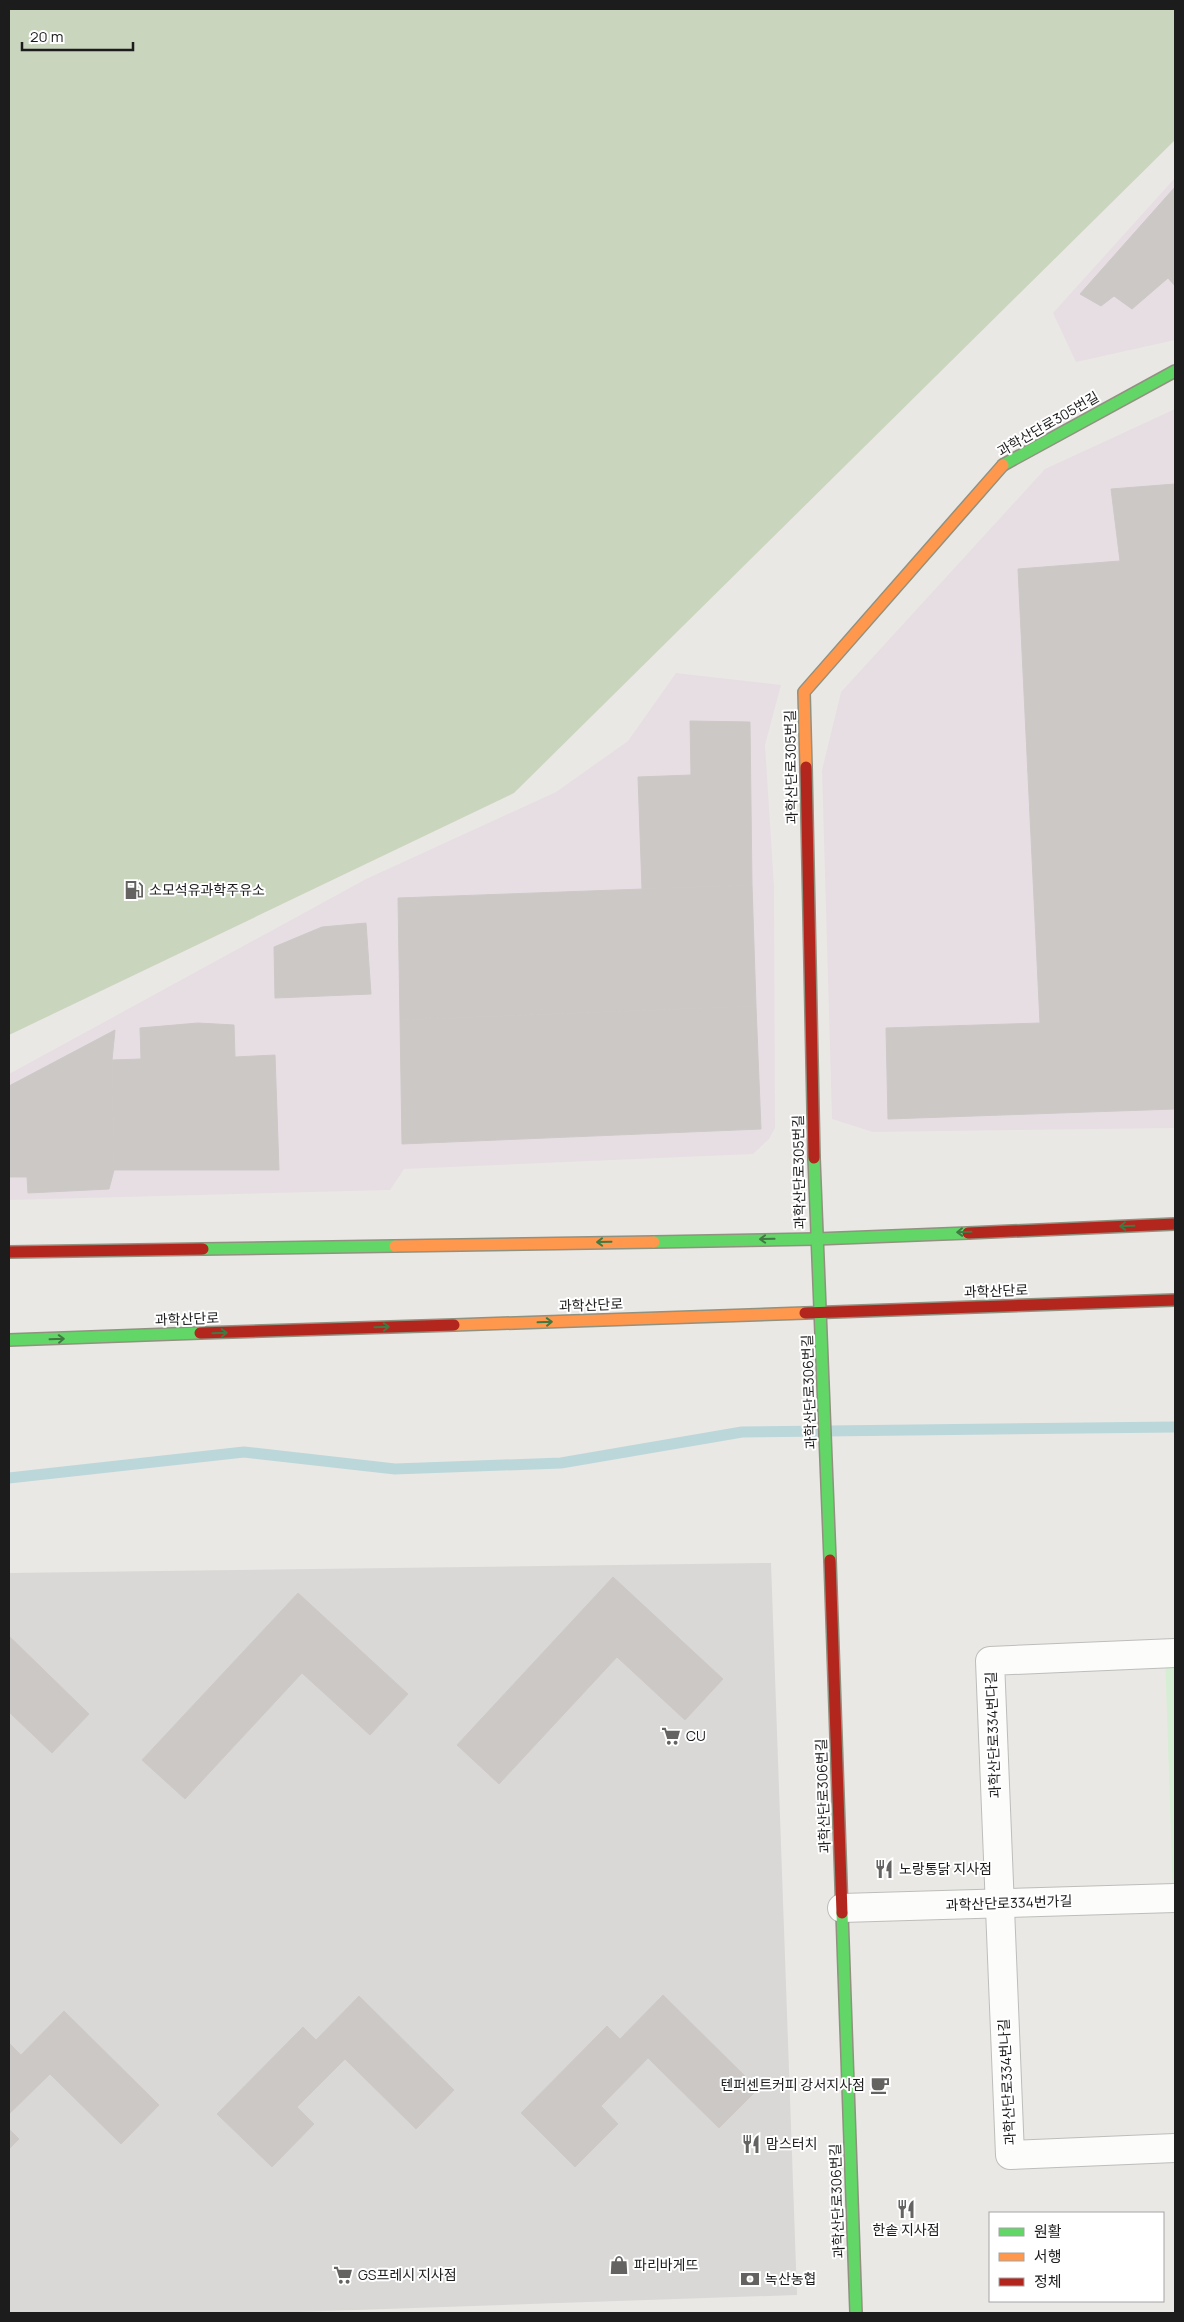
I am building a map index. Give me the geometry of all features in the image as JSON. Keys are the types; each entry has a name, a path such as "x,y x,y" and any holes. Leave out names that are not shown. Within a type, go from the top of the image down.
{"main road":[{"name":"과학산단로305번길","path":"819,1279 816,1239 804,692 1005,463 1175,371"},
{"path":"9,1252 816,1239 1175,1224"},
{"name":"과학산단로306번길","path":"819,1279 856,2313"},
{"name":"과학산단로","path":"9,1340 1175,1300"}],"street":[{"name":"과학산단로334번다길","path":"998,1904 990,1661 1175,1654"},
{"name":"과학산단로334번가길","path":"842,1908 1175,1898"},
{"name":"과학산단로334번나길","path":"998,1904 1010,2154 1175,2148"}],"shaded area":[{"path":"1175,178 1175,340 1076,362 1053,313"},
{"path":"1175,409 1175,1128 873,1132 832,1119 822,770 841,692 1045,469"},
{"path":"676,673 781,685 765,745 774,886 775,1128 769,1139 753,1154 404,1169 390,1190 9,1200 9,1074 366,879 556,792 628,741"},
{"path":"771,1563 797,2295 268,2313 9,2313 9,1573"}],"green space":[{"path":"9,9 1175,9 1175,140 514,793 9,1035"},
{"path":"1175,1653 1175,1898 1173,1898 1165,1654"}],"building":[{"path":"1175,187 1175,286 1168,278 1132,309 1114,296 1101,306 1080,294"},
{"path":"1175,484 1175,1109 888,1119 886,1028 1040,1023 1018,569 1120,561 1111,489"},
{"path":"690,721 750,722 752,885 642,889 638,777 691,775"},
{"path":"752,885 756,1006 400,1020 398,898"},
{"path":"366,923 371,994 275,998 274,947 322,927"},
{"path":"756,1006 761,1129 402,1144 400,1020"},
{"path":"198,1023 234,1025 235,1057 275,1055 279,1170 114,1170 112,1060 141,1059 140,1028"},
{"path":"115,1030 112,1060 114,1170 109,1189 28,1193 27,1177 9,1177 9,1086"},
{"path":"613,1577 723,1679 685,1720 617,1657 499,1784 457,1745"},
{"path":"298,1593 408,1694 370,1735 302,1673 185,1799 142,1760"},
{"path":"9,1636 89,1714 52,1753 9,1712"},
{"path":"663,1995 758,2089 719,2128 648,2058 601,2106 618,2124 575,2167 521,2113 607,2026 620,2039"},
{"path":"359,1996 454,2090 416,2129 345,2059 297,2107 314,2124 272,2167 217,2114 303,2027 316,2040"},
{"path":"64,2011 159,2105 121,2144 50,2074 9,2114 9,2043 21,2055"},
{"path":"9,2129 19,2139 9,2149"}],"waterway":[{"path":"9,1478 244,1452 395,1469 561,1463 742,1432 1175,1427"}],"traffic: fast":[{"path":"1003,465 1175,371"},
{"path":"814,1158 830,1560"},
{"path":"654,1242 816,1239 968,1233"},
{"path":"203,1249 395,1246"},
{"path":"9,1340 200,1333"},
{"path":"842,1913 856,2313"}],"traffic: slow":[{"path":"806,767 804,692 1003,465"},
{"path":"395,1246 654,1242"},
{"path":"454,1325 805,1313"}],"traffic: jam":[{"path":"806,767 814,1158"},
{"path":"968,1233 1175,1224"},
{"path":"9,1252 203,1249"},
{"path":"805,1313 1175,1300"},
{"path":"200,1333 454,1325"},
{"path":"830,1560 842,1913"}],"place":[{"name":"소모석유과학주유소","path":"134,890"},
{"name":"CU","path":"671,1736"},
{"name":"노랑통닭 지사점","path":"884,1869"},
{"name":"텐퍼센트커피 강서지사점","path":"880,2085"},
{"name":"맘스터치","path":"751,2144"},
{"name":"한솥 지사점","path":"906,2209"},
{"name":"파리바게뜨","path":"619,2265"},
{"name":"GS프레시 지사점","path":"343,2275"},
{"name":"녹산농협","path":"750,2279"}]}
